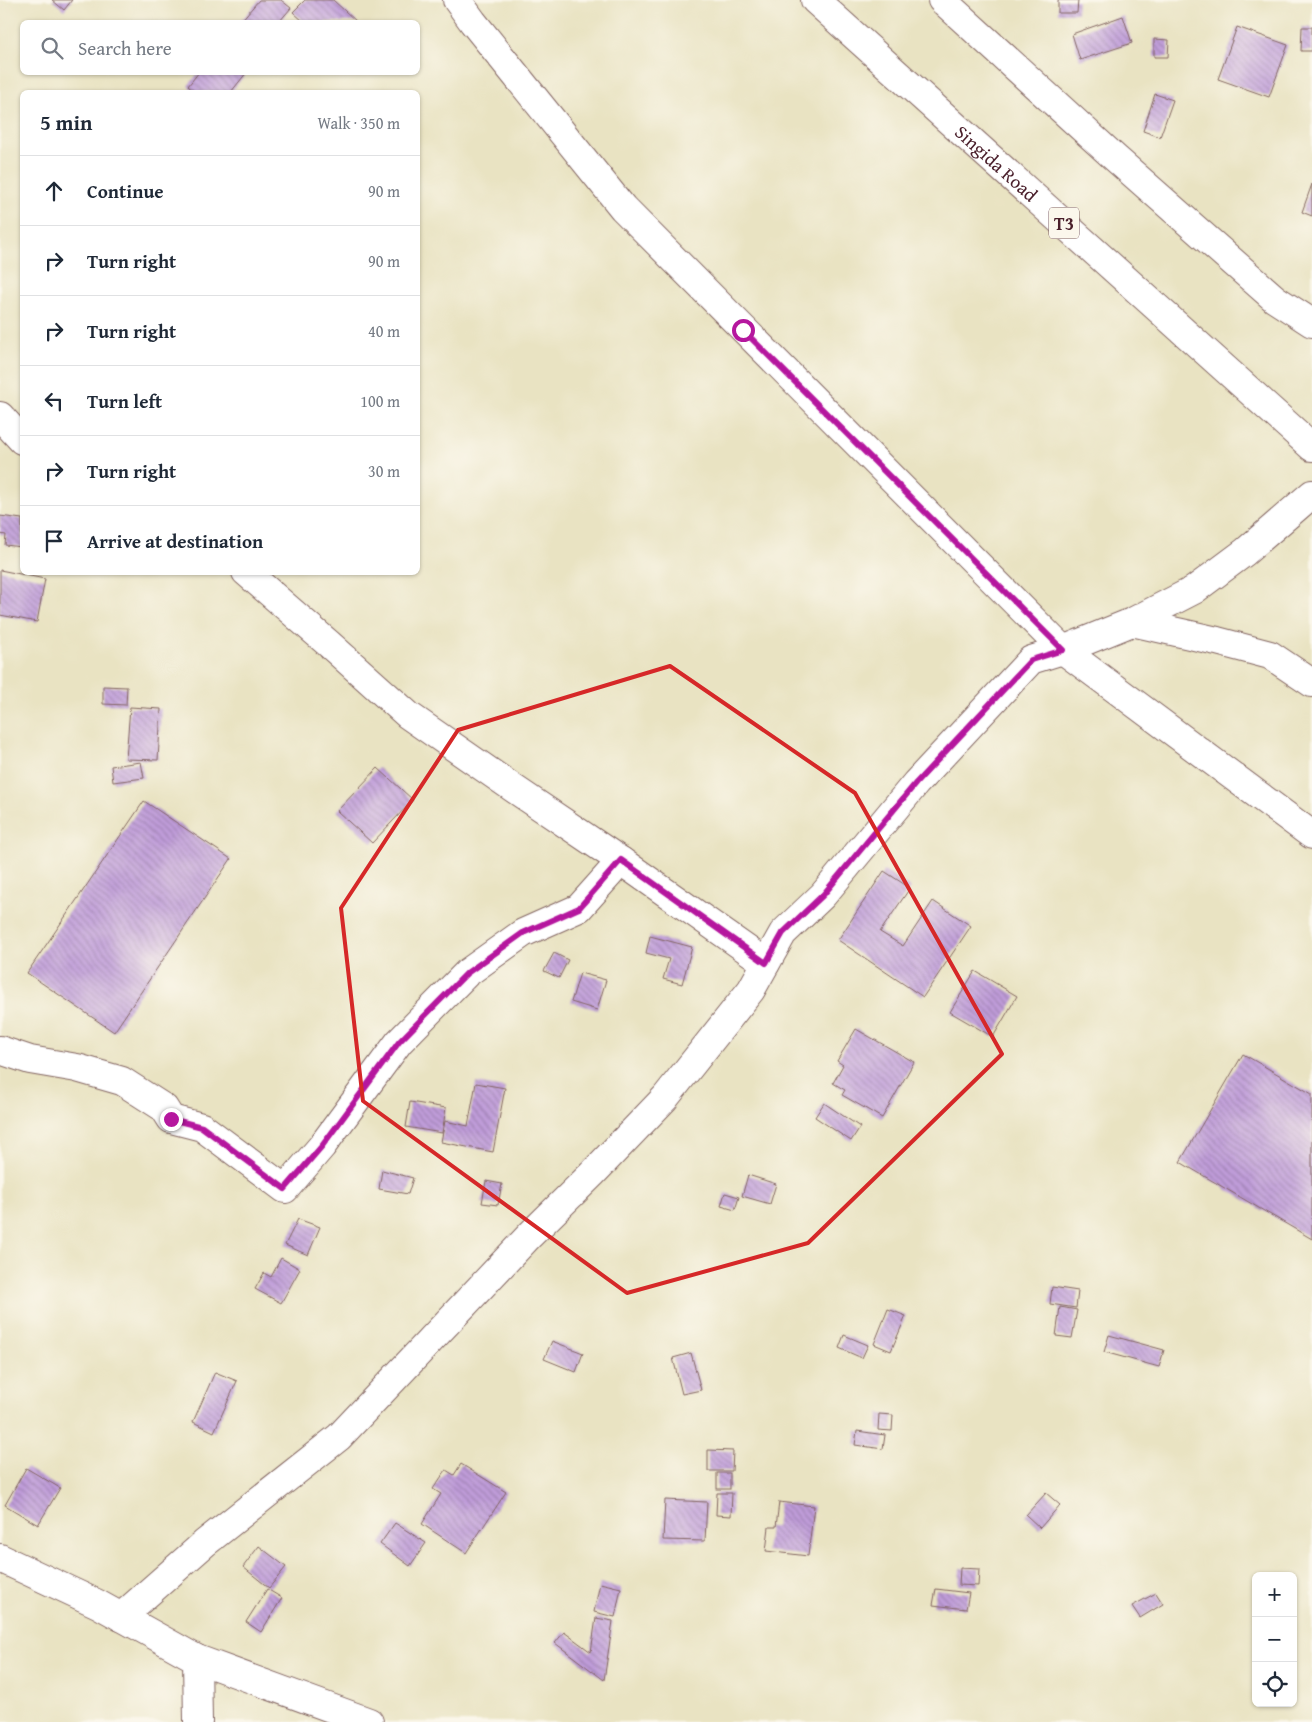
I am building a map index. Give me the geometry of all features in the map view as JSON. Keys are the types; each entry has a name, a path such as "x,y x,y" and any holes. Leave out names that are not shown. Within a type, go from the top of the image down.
{"main road":[{"path":"457,0 623,208 1063,650 1312,835"},
{"name":"Singida Road","path":"815,0 1312,447"},
{"path":"942,0 1114,157 1276,299 1312,323"},
{"path":"0,416 20,438"},
{"path":"121,1617 205,1543 339,1436 530,1235 665,1098 751,990 783,933 823,895 916,783 1031,660 1063,650 1132,622 1194,590 1245,552 1312,494"},
{"path":"250,575 330,644 408,715 621,860 766,963"},
{"path":"1132,622 1270,655 1312,683"},
{"path":"0,1050 30,1060 77,1068 122,1081 164,1108 171,1119 202,1127 285,1189 322,1146 399,1042 467,973 523,933 579,908 621,860"},
{"path":"0,1558 98,1604 197,1660 369,1722"},
{"path":"197,1660 198,1722"}],"highlighted area":[{"path":"670,666 855,793 1002,1054 808,1243 627,1293 363,1101 341,908 458,730"}],"building":[{"path":"52,0 72,0 64,10"},
{"path":"259,0 281,0 291,8 281,20 242,20"},
{"path":"305,0 333,0 355,20 302,20 293,12"},
{"path":"1058,0 1078,0 1077,13 1058,13"},
{"path":"1123,16 1132,43 1080,60 1072,34"},
{"path":"1237,27 1288,45 1269,97 1218,79"},
{"path":"1302,27 1312,27 1312,51 1301,51"},
{"path":"1154,39 1169,40 1168,57 1154,57"},
{"path":"197,75 245,75 233,90 193,90 188,86"},
{"path":"1155,94 1173,100 1160,137 1143,131"},
{"path":"1312,184 1312,216 1302,212"},
{"path":"0,516 20,519 20,547 5,545 6,535 0,534"},
{"path":"0,570 45,579 37,622 0,615"},
{"path":"103,686 127,687 126,705 103,704"},
{"path":"130,707 161,709 158,760 126,759"},
{"path":"141,762 144,778 113,782 111,766"},
{"path":"378,768 413,800 372,843 337,811"},
{"path":"144,801 231,859 114,1032 27,973"},
{"path":"884,871 910,888 880,932 903,946 933,901 971,926 923,997 838,940"},
{"path":"650,936 692,947 682,984 663,979 669,959 646,953"},
{"path":"554,953 568,960 559,978 544,971"},
{"path":"975,971 1017,996 993,1037 950,1012"},
{"path":"580,973 606,980 597,1010 571,1002"},
{"path":"856,1029 914,1062 882,1118 842,1095 845,1090 833,1083 843,1065 837,1061"},
{"path":"1243,1054 1312,1094 1312,1239 1180,1162"},
{"path":"476,1083 505,1088 493,1152 441,1142 445,1121 468,1126"},
{"path":"410,1102 446,1108 442,1133 406,1127"},
{"path":"824,1103 860,1127 851,1141 815,1117"},
{"path":"382,1170 413,1178 408,1194 379,1189"},
{"path":"748,1175 776,1184 770,1204 742,1196"},
{"path":"486,1181 502,1184 498,1205 482,1203"},
{"path":"725,1193 739,1197 735,1210 721,1206"},
{"path":"298,1219 320,1227 308,1255 285,1245"},
{"path":"281,1258 300,1269 281,1303 255,1289 264,1273 271,1277"},
{"path":"1052,1287 1078,1291 1076,1308 1050,1304"},
{"path":"1060,1307 1077,1310 1072,1338 1056,1336"},
{"path":"888,1309 906,1316 891,1351 874,1344"},
{"path":"844,1335 868,1345 862,1358 839,1348"},
{"path":"1109,1335 1164,1350 1159,1367 1104,1352"},
{"path":"552,1341 583,1353 576,1372 544,1359"},
{"path":"691,1353 701,1390 682,1394 673,1358"},
{"path":"215,1372 237,1381 214,1432 193,1422"},
{"path":"879,1414 893,1415 892,1431 878,1430"},
{"path":"857,1431 885,1435 883,1449 855,1445"},
{"path":"708,1450 733,1451 732,1471 708,1471"},
{"path":"461,1464 506,1492 466,1553 422,1524 441,1494 433,1489 446,1470 454,1475"},
{"path":"26,1468 60,1488 38,1525 5,1505"},
{"path":"717,1473 730,1473 730,1489 717,1489"},
{"path":"717,1493 732,1493 731,1516 716,1515"},
{"path":"1046,1493 1060,1505 1040,1528 1026,1515"},
{"path":"665,1500 707,1502 705,1541 663,1540"},
{"path":"779,1502 814,1506 808,1556 766,1551 769,1527 776,1527"},
{"path":"395,1523 426,1543 410,1566 380,1544"},
{"path":"259,1546 286,1567 269,1588 243,1567"},
{"path":"960,1568 979,1569 978,1586 959,1585"},
{"path":"600,1583 621,1588 615,1617 594,1612"},
{"path":"267,1589 282,1598 261,1632 246,1622"},
{"path":"936,1589 969,1593 966,1609 933,1605"},
{"path":"1156,1593 1163,1604 1140,1618 1132,1606"},
{"path":"596,1618 613,1621 604,1680 555,1643 564,1632 591,1652"}],"route":[{"path":"171,1119 202,1127 285,1189 322,1146 399,1042 467,973 523,933 579,908 621,860 766,963 783,933 823,895 916,783 1031,660 1063,650 743,330"}]}
